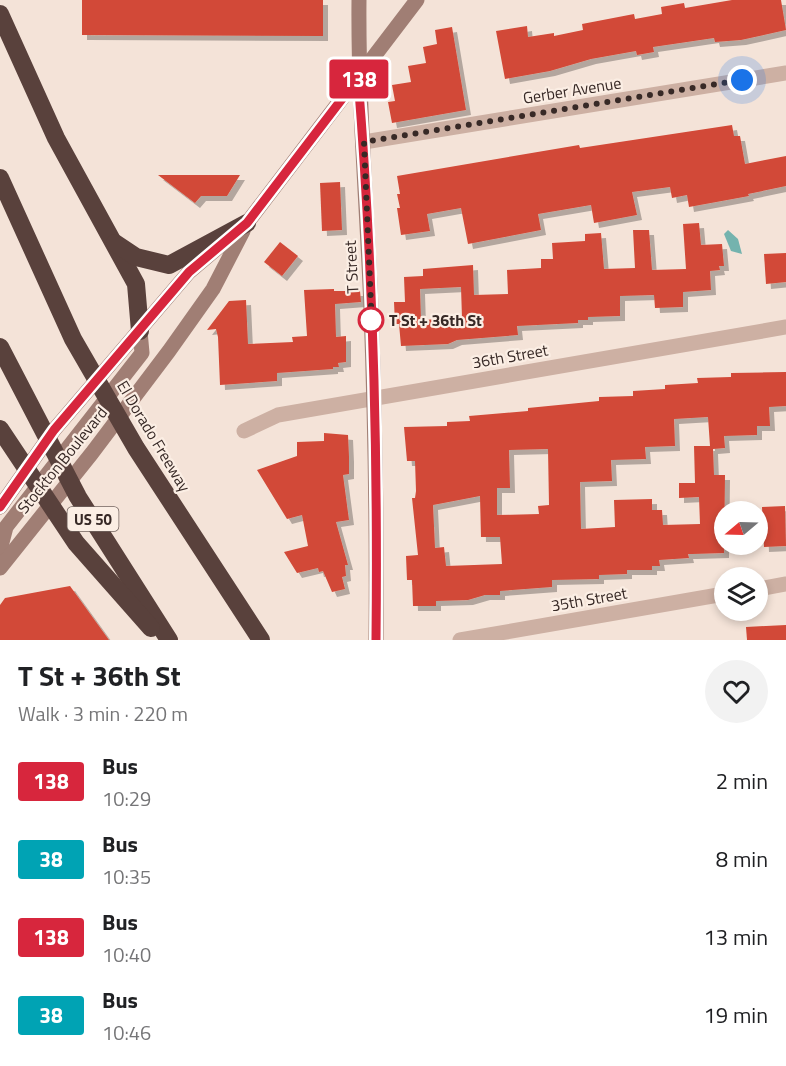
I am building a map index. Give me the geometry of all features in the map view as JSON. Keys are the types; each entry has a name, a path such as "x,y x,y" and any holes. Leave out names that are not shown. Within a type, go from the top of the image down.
{"highway":[{"path":"0,14 56,138 136,284 140,331"},
{"name":"El Dorado Freeway","path":"0,178 74,339 136,448 261,640"},
{"path":"110,239 136,257 169,265 247,223"},
{"name":"US 50","path":"0,347 78,497 169,640"},
{"path":"0,429 76,543 162,640"}],"main road":[{"name":"T Street","path":"359,0 358,78 364,142 374,397 376,640"},
{"name":"Stockton Boulevard","path":"0,567 92,453 169,351 213,289 247,223 417,0"},
{"name":"Stockton Boulevard","path":"0,507 54,430 189,272 247,223"},
{"path":"0,550 6,527 142,352 140,331"}],"street":[{"name":"Gerber Avenue","path":"364,142 786,72"},
{"name":"36th Street","path":"244,431 278,415 786,327"},
{"path":"768,587 786,584"},
{"name":"35th Street","path":"460,640 714,596"}],"water":[{"path":"728,230 738,239 742,254 731,251 724,234"}],"building":[{"path":"82,0 323,0 323,36 82,35"},
{"path":"732,0 781,0 786,30 741,40 715,42 714,38 653,47 654,52 637,55 636,51 591,59 550,71 505,79 496,31 527,26 528,37 554,33 554,36 583,30 582,24 634,14 635,19 662,14 661,7 684,3 685,8"},
{"path":"452,27 466,110 392,123 388,102 395,101 392,85 411,82 408,66 426,63 423,47 437,44 435,30"},
{"path":"732,125 734,136 740,136 745,164 786,156 786,186 748,194 749,196 689,207 687,195 672,198 670,187 632,192 637,215 594,223 591,205 538,214 541,230 468,244 461,208 427,214 430,231 401,235 397,208 400,208 397,194 400,194 397,176 579,145 580,148"},
{"path":"158,175 240,175 227,196 201,196 195,203"},
{"path":"340,182 342,230 322,231 320,183"},
{"path":"699,223 701,245 722,244 724,266 719,266 720,270 710,271 711,290 683,292 683,307 655,308 654,295 620,296 620,316 588,317 588,320 578,320 578,323 517,326 518,335 457,340 448,344 401,346 399,324 395,324 394,302 405,302 404,277 423,276 423,269 473,265 474,295 508,294 507,270 541,268 541,259 553,259 552,243 585,241 585,234 601,233 604,269 635,268 633,230 649,230 652,270 686,269 683,224","holes":["461,287 462,318 421,320 420,289"]},
{"path":"280,242 298,256 282,276 264,262"},
{"path":"786,253 786,282 766,284 764,254"},
{"path":"334,289 334,291 360,291 361,302 335,304 336,337 346,336 346,362 338,363 339,367 333,367 333,369 277,373 277,381 220,385 218,337 216,329 207,330 229,301 246,300 248,344 293,342 292,337 307,336 304,290"},
{"path":"786,372 786,406 769,407 770,426 757,426 757,435 724,436 725,448 713,449 714,475 725,475 725,501 714,501 714,553 688,554 689,558 659,560 660,566 652,566 652,570 627,570 627,574 599,575 599,579 552,580 552,587 500,591 500,595 485,595 468,600 436,601 436,606 413,606 412,580 407,580 406,556 418,555 412,498 415,498 416,491 415,461 407,461 404,427 447,426 447,422 470,421 469,416 599,401 599,397 633,396 633,391 665,389 665,385 698,383 697,378 731,377 731,373","holes":["708,417 710,446 694,446 695,483 679,483 679,498 699,497 700,524 663,525 662,510 652,510 652,499 614,500 615,527 581,529 580,482 612,481 611,460 646,459 645,447 675,446 674,419","548,449 549,505 538,506 539,514 497,515 497,488 510,488 509,450","480,496 481,537 500,537 502,564 446,566 444,547 435,548 433,505"]},
{"path":"324,433 348,435 349,474 343,475 349,520 336,522 348,565 345,565 346,576 342,577 345,589 332,592 323,571 319,572 318,568 297,573 284,552 308,546 302,515 287,519 257,470 297,456 297,442 324,441"},
{"path":"785,506 786,546 768,547 768,507"},
{"path":"70,586 109,640 0,640 0,605 5,598"},
{"path":"786,625 786,640 747,640 746,627"}],"bus line":[{"name":"138","path":"0,507 54,430 189,272 247,223 358,78 364,142 371,307 375,436 376,640"}],"place":[{"name":"T St + 36th St","path":"371,320"}],"route":[{"path":"371,320 372,329 364,142 742,80"}]}
